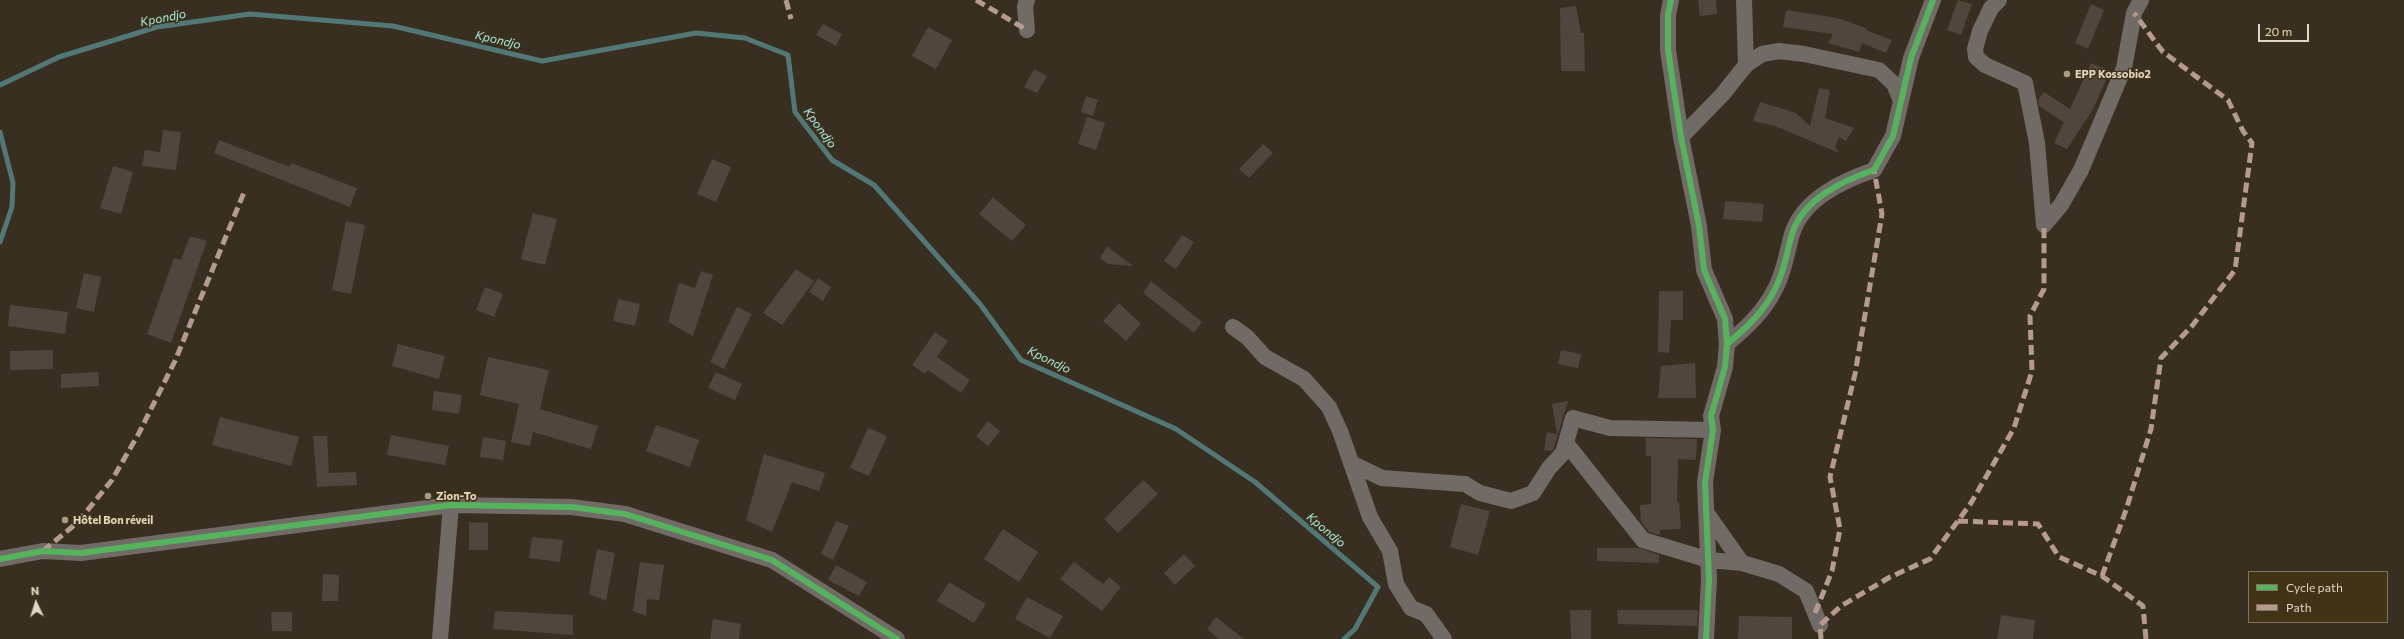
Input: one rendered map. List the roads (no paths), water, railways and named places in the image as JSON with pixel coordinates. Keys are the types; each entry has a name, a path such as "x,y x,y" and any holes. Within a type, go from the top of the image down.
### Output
{"street":[{"path":"1027,0 1025,7 1028,30"},
{"path":"1671,0 1668,15 1668,50 1681,137 1699,226 1704,270 1725,319 1727,344 1725,367 1711,416 1713,430 1705,482 1708,560 1706,639"},
{"path":"1744,0 1746,65"},
{"path":"1727,344 1754,321 1776,289 1793,232 1806,207 1848,179 1874,170 1893,136 1911,58 1933,0"},
{"path":"1999,0 1991,8 1975,50 1976,57 1985,65 2025,83 2037,143 2044,225 2061,205 2081,170 2124,68 2134,13 2141,0"},
{"path":"1681,137 1722,95 1746,65 1762,54 1779,51 1804,54 1879,70 1894,84 1901,101"},
{"path":"1233,327 1247,337 1265,357 1304,379 1329,407 1352,463 1370,517 1390,551 1396,584 1411,608 1426,614 1442,639 1444,639"},
{"path":"1352,463 1382,478 1465,484 1480,493 1511,501 1533,493 1549,468 1563,453 1573,418 1610,428 1713,430"},
{"path":"1566,443 1642,540 1708,560 1742,563 1779,574 1806,591 1820,625"},
{"path":"440,639 451,505"},
{"path":"0,559 43,551 81,553 451,505 571,507 625,514 772,560 897,639"},
{"path":"1706,512 1742,563"}],"waterway":[{"name":"Kpondjo","path":"0,85 59,57 157,27 250,14 393,26 542,61 696,33 745,38 788,55 795,112 832,160 874,185 980,304 1021,360 1176,429 1255,482 1378,587 1355,629 1344,639"},
{"name":"Kpondjo","path":"0,132 13,183 12,207 0,242"}],"place":[{"name":"EPP Kossobio2","path":"2067,74"},
{"name":"Zion-To","path":"428,496"},
{"name":"Hôtel Bon réveil","path":"65,520"}]}
